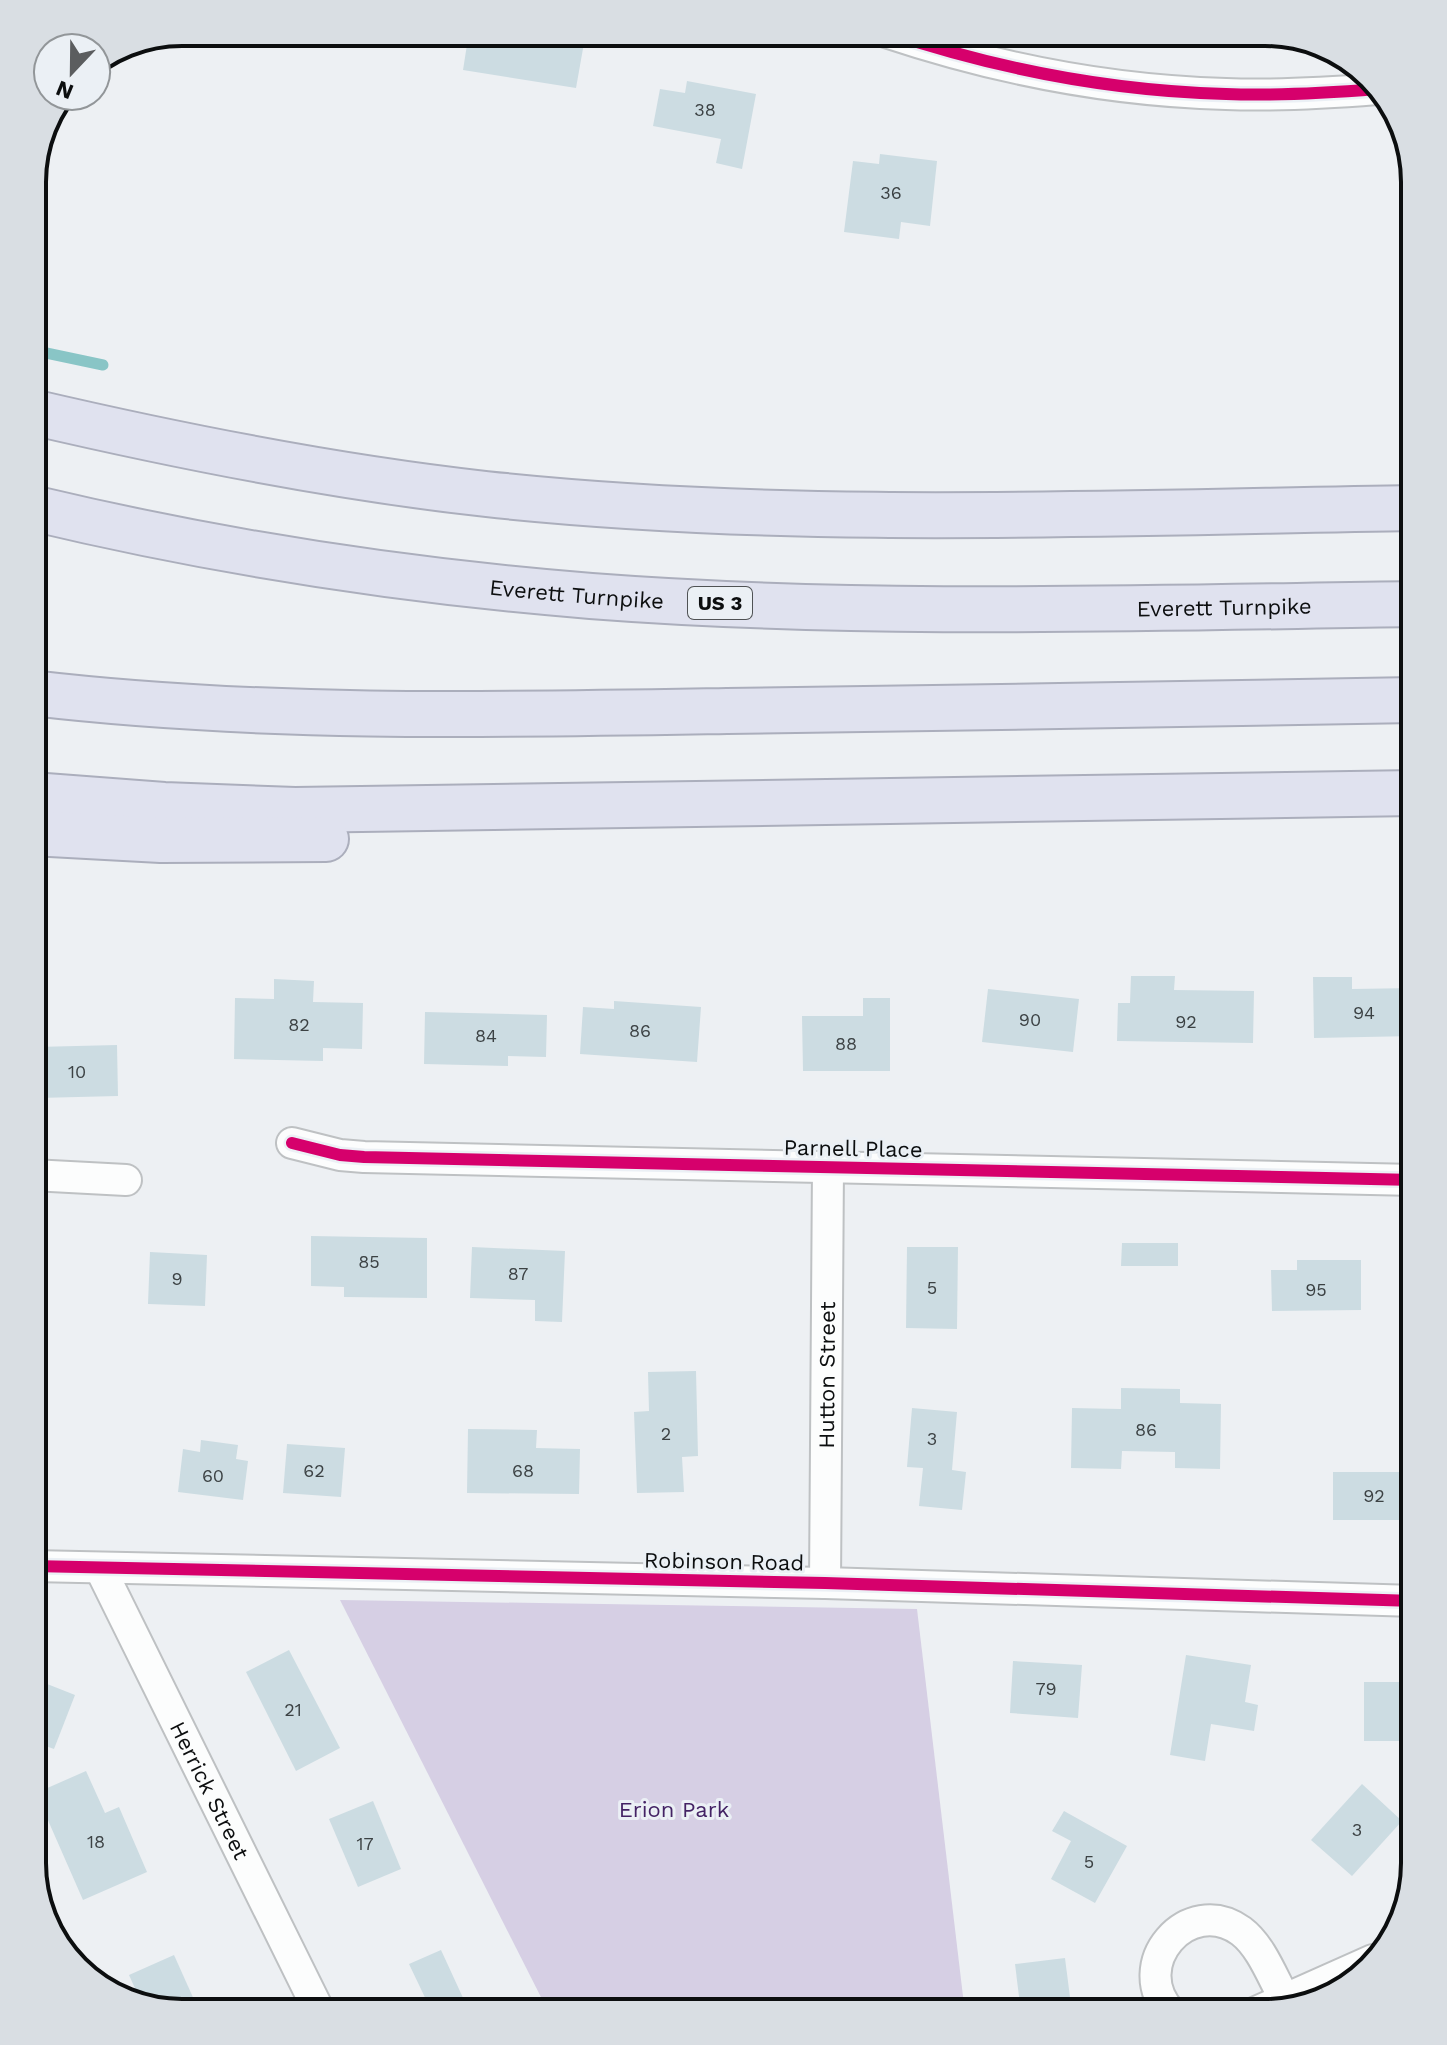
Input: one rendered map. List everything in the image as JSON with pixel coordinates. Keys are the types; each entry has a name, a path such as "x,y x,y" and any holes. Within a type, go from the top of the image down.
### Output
{"highway":[{"path":"46,415 206,451 385,482 605,504 899,515 1401,508"},
{"name":"Everett Turnpike","path":"46,512 329,566 486,586 642,599 981,610 1401,604"},
{"path":"46,694 191,707 400,713 636,713 1401,700"},
{"path":"46,796 295,810 1401,793"},
{"path":"46,834 161,840 360,838 886,803"}],"street":[{"path":"929,46 1004,65 1155,90 1295,95 1365,90"},
{"name":"Parnell Place","path":"292,1143 340,1155 364,1157 1401,1180"},
{"name":"Hutton Street","path":"825,1583 828,1167"},
{"path":"46,1176 126,1180"},
{"name":"Robinson Road","path":"46,1566 825,1583 1401,1601"},
{"name":"Herrick Street","path":"100,1568 313,1999"},
{"path":"1161,1999 1156,1985 1158,1958 1173,1935 1198,1922 1227,1923 1240,1930 1250,1939 1284,1998"},
{"path":"1285,1998 1349,1970"}],"green space":[{"name":"Erion Park","path":"340,1600 917,1609 963,1999 542,1999"}],"building":[{"path":"467,46 583,46 576,88 463,70"},
{"path":"687,81 756,94 742,169 716,163 721,139 653,126 660,89 685,93"},
{"path":"880,154 937,161 930,226 901,222 899,239 844,232 853,161 879,164"},
{"path":"1131,976 1175,976 1174,990 1254,991 1253,1043 1117,1041 1118,1003 1130,1003"},
{"path":"1313,977 1352,977 1352,989 1401,988 1401,1036 1314,1038"},
{"path":"274,979 314,981 313,1002 363,1003 362,1049 323,1048 323,1061 234,1059 235,998 274,999"},
{"path":"988,989 1079,999 1073,1052 982,1042"},
{"path":"863,998 890,998 890,1071 803,1071 802,1016 863,1016"},
{"path":"614,1001 701,1007 697,1062 580,1054 583,1007 614,1009"},
{"path":"425,1012 547,1015 546,1057 508,1056 508,1066 424,1064"},
{"path":"117,1045 118,1096 46,1098 46,1047"},
{"path":"311,1236 427,1238 427,1298 344,1297 344,1287 311,1286"},
{"path":"1122,1243 1178,1243 1178,1266 1121,1266"},
{"path":"472,1247 565,1251 562,1322 535,1321 535,1300 470,1298"},
{"path":"907,1247 958,1247 957,1329 906,1328"},
{"path":"150,1252 207,1255 205,1306 148,1304"},
{"path":"1297,1260 1361,1260 1361,1310 1272,1311 1271,1270 1297,1270"},
{"path":"696,1371 698,1456 682,1457 684,1492 637,1493 634,1412 649,1411 648,1372"},
{"path":"1121,1388 1180,1389 1180,1403 1221,1404 1220,1469 1175,1468 1175,1452 1122,1451 1121,1469 1071,1468 1072,1408 1121,1409"},
{"path":"912,1408 957,1412 952,1470 966,1472 962,1510 919,1506 923,1468 907,1467"},
{"path":"468,1429 537,1430 536,1448 580,1449 579,1494 467,1493"},
{"path":"201,1440 238,1445 236,1459 248,1461 243,1500 178,1492 183,1449 200,1452"},
{"path":"287,1444 345,1448 341,1497 283,1493"},
{"path":"1333,1472 1401,1472 1401,1520 1333,1520"},
{"path":"289,1650 340,1748 296,1771 246,1672"},
{"path":"1186,1655 1251,1665 1245,1702 1258,1705 1254,1731 1211,1724 1205,1761 1170,1755"},
{"path":"1013,1661 1082,1665 1078,1718 1010,1713"},
{"path":"1364,1682 1401,1682 1401,1741 1364,1741"},
{"path":"46,1684 75,1695 54,1749 46,1746"},
{"path":"86,1771 105,1813 119,1807 147,1872 83,1900 46,1816 46,1789"},
{"path":"1362,1784 1401,1820 1352,1876 1311,1840"},
{"path":"373,1801 401,1869 358,1887 329,1819"},
{"path":"1064,1811 1127,1846 1095,1903 1051,1879 1071,1841 1052,1831"},
{"path":"441,1950 464,1999 426,1999 409,1964"},
{"path":"174,1955 194,1999 173,1999 138,1992 129,1975"},
{"path":"1065,1958 1070,1999 1019,1999 1015,1964"}],"waterway":[{"path":"46,353 103,365"}],"cycle path":[{"path":"931,46 1011,67 1140,88 1264,95 1365,90"},
{"path":"292,1143 340,1155 364,1157 1401,1180"},
{"path":"46,1566 825,1583 1401,1601"}]}
